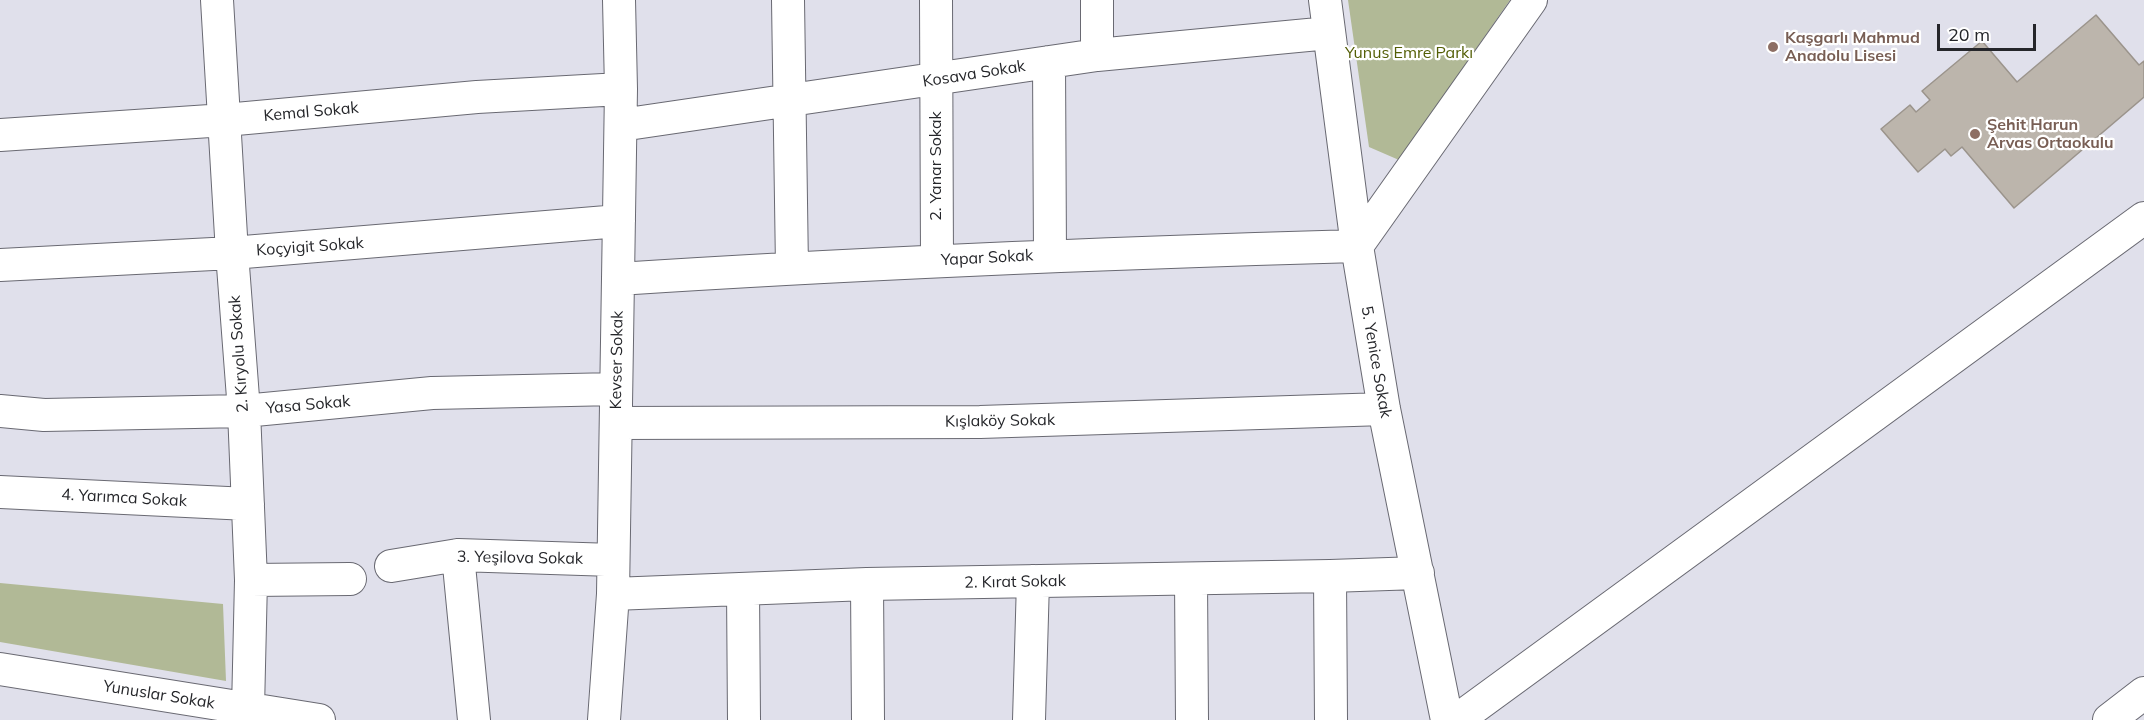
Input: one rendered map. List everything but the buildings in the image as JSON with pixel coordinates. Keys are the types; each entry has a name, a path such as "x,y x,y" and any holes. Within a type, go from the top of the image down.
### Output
{"street":[{"name":"2. Kıryolu Sokak","path":"217,0 244,411 251,580 248,709"},
{"name":"Kevser Sokak","path":"604,720 613,594 621,125 619,0"},
{"path":"788,0 792,268"},
{"name":"2. Yanar Sokak","path":"936,0 936,260"},
{"path":"1097,0 1098,55"},
{"name":"5. Yenice Sokak","path":"1324,0 1357,246 1383,409 1447,720"},
{"path":"1357,246 1531,0"},
{"name":"Kosava Sokak","path":"621,125 1098,55 1329,33"},
{"path":"1050,62 1050,255"},
{"name":"Kemal Sokak","path":"0,135 621,89"},
{"path":"1457,720 2144,218"},
{"name":"Koçyigit Sokak","path":"0,265 232,253 619,222"},
{"name":"Yapar Sokak","path":"618,279 936,260 1357,246"},
{"name":"Yasa Sokak","path":"0,411 44,415 244,411 432,393 616,389"},
{"name":"Kışlaköy Sokak","path":"616,423 980,422 1383,409"},
{"name":"4. Yarımca Sokak","path":"0,492 248,504"},
{"path":"458,555 474,720"},
{"name":"3. Yeşilova Sokak","path":"391,566 458,555 613,560"},
{"name":"2. Kırat Sokak","path":"613,594 867,584 1418,573"},
{"path":"1330,576 1331,720"},
{"path":"251,580 350,579"},
{"path":"1191,579 1192,720"},
{"path":"1029,720 1033,581"},
{"path":"867,584 868,720"},
{"path":"743,589 744,720"},
{"name":"Yunuslar Sokak","path":"0,669 319,720"},
{"path":"2109,720 2144,693"}],"green space":[{"name":"Yunus Emre Parkı","path":"1348,0 1510,0 1399,160 1369,147"},
{"path":"0,583 223,604 226,681 0,642"}],"place":[{"name":"Kaşgarlı Mahmud Anadolu Lisesi","path":"1773,47"},
{"name":"Şehit Harun Arvas Ortaokulu","path":"1975,134"}]}
